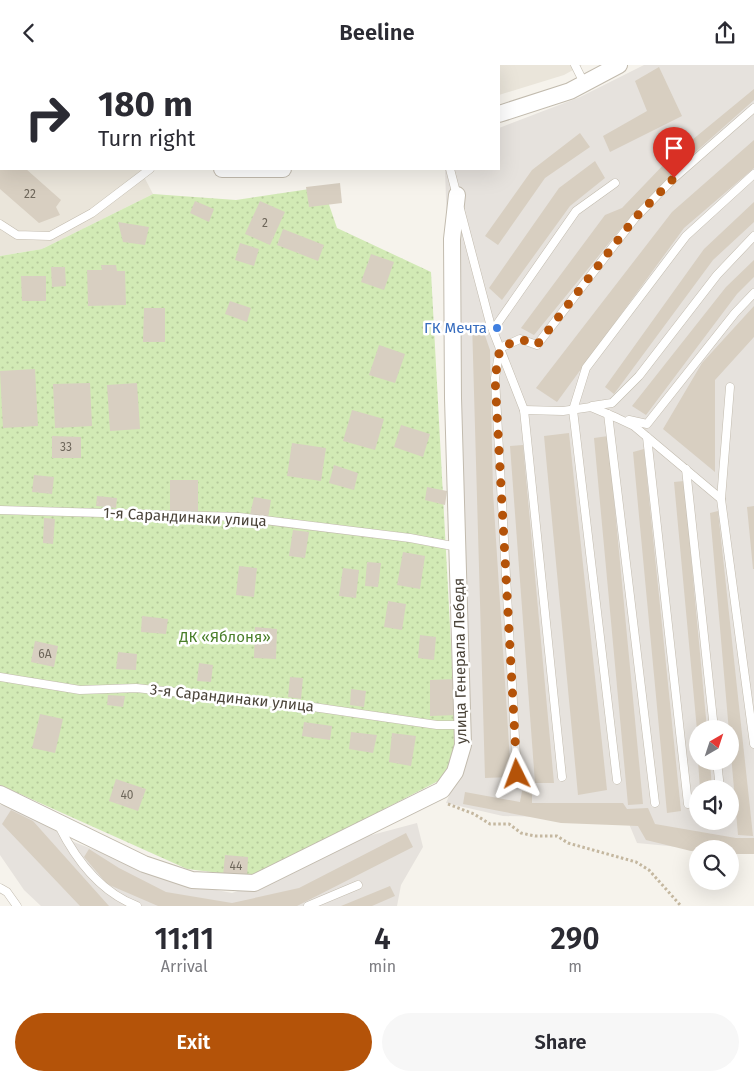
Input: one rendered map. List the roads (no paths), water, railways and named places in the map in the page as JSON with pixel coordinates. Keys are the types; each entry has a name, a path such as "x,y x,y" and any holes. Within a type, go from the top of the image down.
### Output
{"street":[{"path":"500,114 570,91 619,65"},
{"name":"улица Генерала Лебедя","path":"0,794 144,864 192,879 254,883 442,790 455,772 463,745 453,404 452,239 456,195"}],"lane":[{"path":"575,65 584,83"},
{"path":"500,348 520,339 537,345 635,218 674,178 754,108"},
{"path":"0,224 17,235 50,236 92,213 149,170"},
{"path":"450,170 493,330 524,410 562,777"},
{"path":"617,780 573,410 586,368 686,237 754,174"},
{"path":"493,330 576,211 615,183"},
{"path":"524,410 573,410 612,403 639,375 717,275 754,236"},
{"path":"617,418 647,424 735,313 754,293"},
{"path":"500,348 495,378 517,774"},
{"path":"730,387 721,499 754,743"},
{"path":"591,407 634,426 721,499"},
{"path":"608,414 655,803"},
{"path":"647,437 688,804"},
{"path":"686,469 713,720"},
{"name":"1-я Сарандинаки улица","path":"0,510 239,517 458,547"},
{"name":"3-я Сарандинаки улица","path":"0,677 80,690 136,688 313,707 437,725 463,725"},
{"path":"56,820 67,841 90,875 122,903 137,906"},
{"path":"308,906 358,885"},
{"path":"0,888 7,892 17,906"}],"place":[{"name":"ГК Мечта","path":"497,328"}],"park label":[{"name":"ДК «Яблоня»","path":"225,637"}]}
